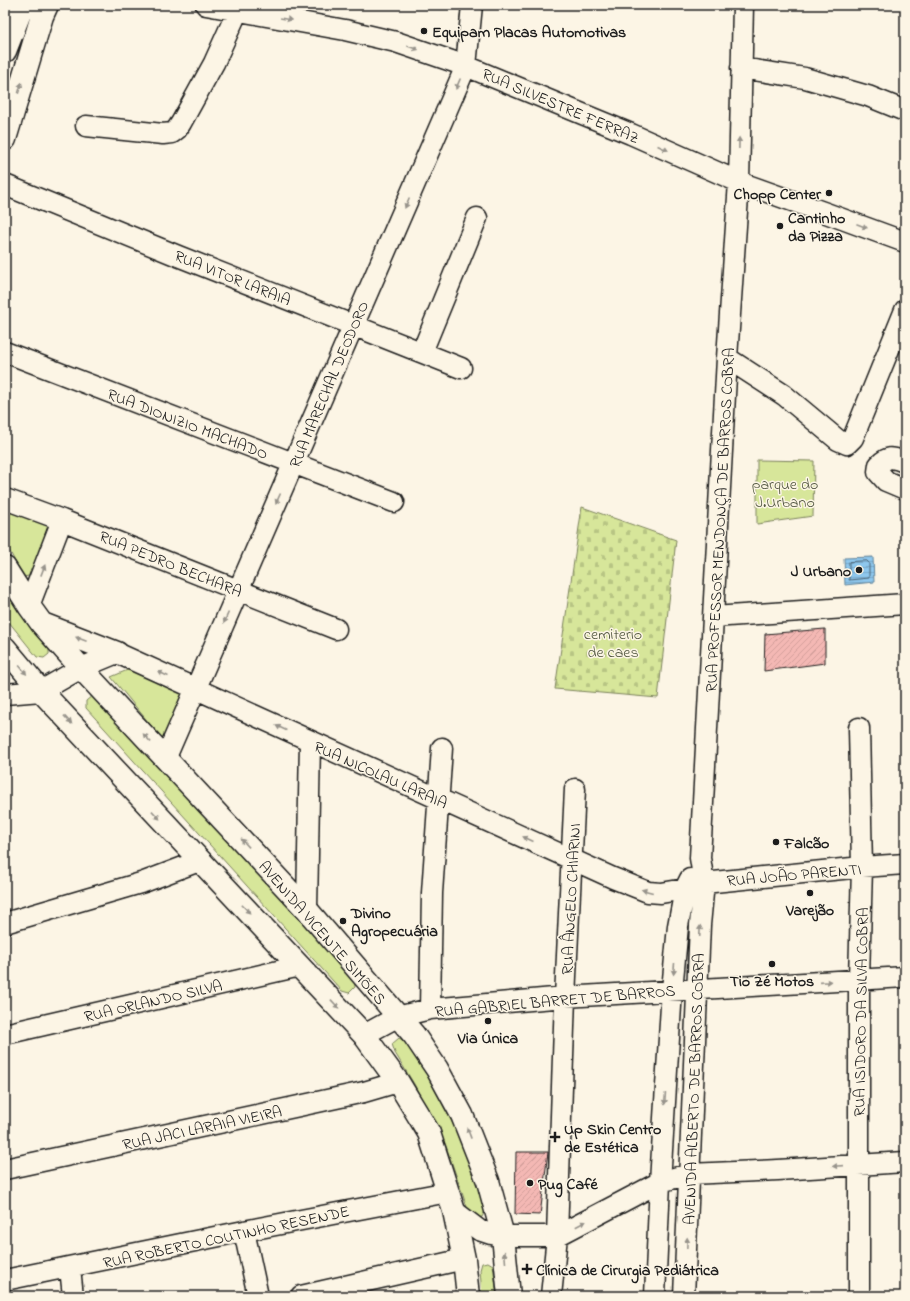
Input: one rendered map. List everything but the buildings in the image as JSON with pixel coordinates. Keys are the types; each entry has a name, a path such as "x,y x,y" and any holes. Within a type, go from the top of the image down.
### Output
{"main road":[{"path":"5,51 23,5"},
{"path":"5,139 9,110 47,5"},
{"name":"AVENIDA VICENTE SIMÕES","path":"5,568 42,624 81,668 166,757 307,910 397,1017 414,1035 437,1069 462,1115 488,1181 503,1236 509,1296"},
{"path":"42,624 117,653"},
{"path":"5,648 41,691 364,1035 398,1082 429,1133 451,1201 464,1259 468,1296"}],"street":[{"name":"RUA SILVESTRE FERRAZ","path":"206,5 346,30 396,42 466,66 618,128 739,182 826,212 905,242"},
{"name":"RUA MARECHAL DEODORO","path":"166,757 466,66 472,5"},
{"name":"RUA PROFESSOR MENDONÇA DE BARROS COBRA","path":"704,882 700,858 727,358 739,182 743,5"},
{"path":"86,126 164,134 172,133 177,129 188,111 214,63 238,10"},
{"path":"741,68 805,78 868,96 905,111"},
{"name":"RUA VITOR LARAIA","path":"5,185 178,256 461,368"},
{"path":"422,352 477,218"},
{"path":"727,358 784,395 838,440 847,444 853,438 905,310"},
{"name":"RUA DIONIZIO MACHADO","path":"5,352 394,502"},
{"path":"905,462 893,458 885,459 879,465 878,472 886,481 905,489"},
{"name":"RUA PEDRO BECHARA","path":"5,499 62,520 336,629"},
{"path":"29,606 62,520"},
{"path":"713,617 905,604"},
{"path":"5,694 41,691 81,668 117,653"},
{"name":"RUA NICOLAU LARAIA","path":"117,653 613,878 648,892 661,893 685,889"},
{"name":"RUA ISIDORO DA SILVA COBRA","path":"859,728 862,867 859,980 859,1296"},
{"path":"307,910 310,741"},
{"path":"430,1009 432,893 442,748"},
{"name":"RUA ÂNGELO CHIARINI","path":"551,1296 557,1236 565,997 575,789"},
{"name":"RUA PROFESSOR MENDONÇA DE BARROS COBRA","path":"685,889 700,858"},
{"path":"5,923 144,882 199,860"},
{"name":"RUA JOÃO PARENTI","path":"685,889 704,882 905,864"},
{"name":"AVENIDA ALBERTO DE BARROS COBRA","path":"684,1296 704,882"},
{"name":"AVENIDA ALBERTO DE BARROS COBRA","path":"655,1296 660,1182 672,990 678,926 685,889"},
{"name":"RUA ORLANDO SILVA","path":"5,1034 300,966"},
{"name":"RUA GABRIEL BARRET DE BARROS","path":"364,1035 397,1017 430,1009 565,997 905,977"},
{"name":"RUA JACI LARAIA VIEIRA","path":"5,1169 364,1092 398,1082"},
{"path":"451,1201 479,1230 503,1236 557,1236 660,1182 689,1174 905,1162"},
{"name":"RUA ROBERTO COUTINHO RESENDE","path":"5,1280 70,1268 244,1231 451,1201"},
{"path":"244,1231 258,1296"},
{"path":"301,1296 464,1259"},
{"path":"70,1268 73,1296"}],"green space":[{"name":"parque do J.Urbano","path":"757,460 814,461 813,516 757,524"},
{"path":"5,503 52,522 35,575 23,577 5,542"},
{"name":"cemiterio de caes","path":"582,507 676,540 658,698 555,689"},
{"path":"5,589 14,603 49,647 49,654 44,658 37,657 5,617"},
{"path":"130,669 187,693 164,741 111,677"},
{"path":"93,695 99,698 354,979 355,987 349,993 342,991 86,708 86,701"},
{"path":"399,1038 406,1042 413,1052 461,1139 473,1168 485,1211 482,1217 475,1219 469,1213 446,1146 414,1084 395,1053 392,1044"},
{"path":"488,1262 493,1265 497,1296 482,1296 480,1270 482,1263"}],"water":[{"name":"J Urbano","path":"873,557 874,582 845,585 844,558"}],"place":[{"name":"Equipam Placas Automotivas","path":"424,31"},
{"name":"Chopp Center","path":"829,193"},
{"name":"Cantinho da Pizza","path":"780,226"},
{"name":"J Urbano","path":"859,570"},
{"name":"Falcão","path":"776,842"},
{"name":"Varejão","path":"810,893"},
{"name":"Divino Agropecuária","path":"343,921"},
{"name":"Tio Zé Motos","path":"772,964"},
{"name":"Via Única","path":"488,1021"},
{"name":"Up Skin Centro de Estética","path":"555,1137"},
{"name":"Pug Café","path":"530,1183"},
{"name":"Clínica de Cirurgia Pediátrica","path":"527,1269"}]}
